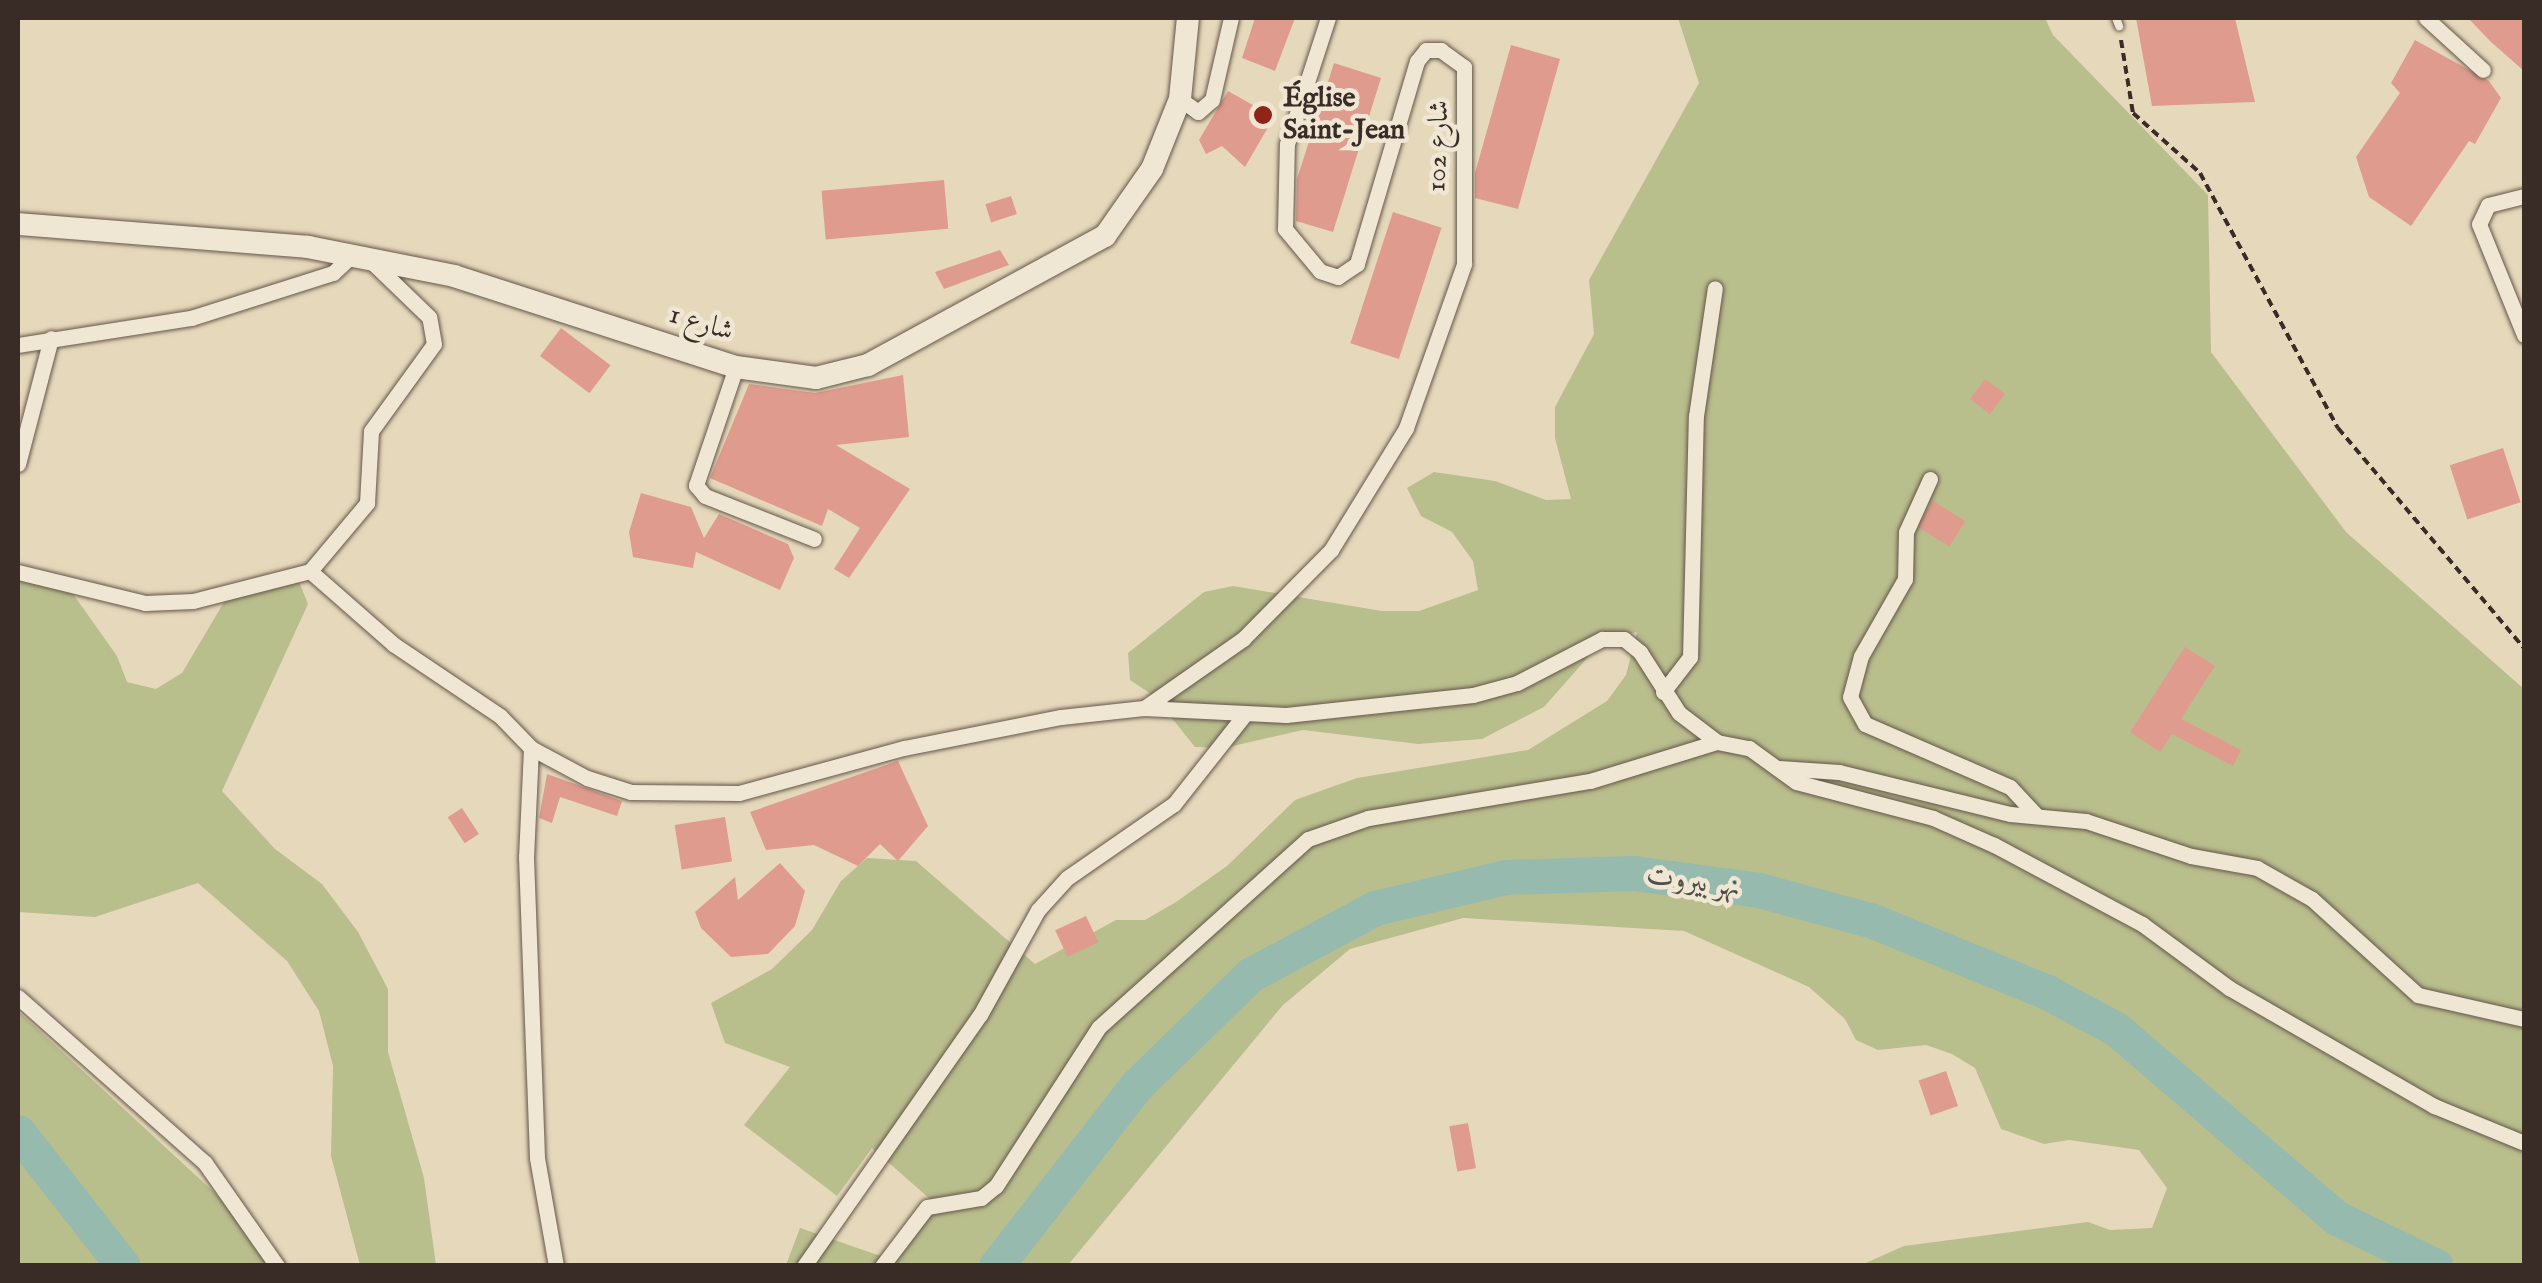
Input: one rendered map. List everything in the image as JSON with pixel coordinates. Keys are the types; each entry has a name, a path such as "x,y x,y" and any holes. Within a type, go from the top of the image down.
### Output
{"street":[{"name":"شارع 1","path":"18,224 260,240 454,276 736,366 816,378 868,365 1105,236 1135,196 1180,100 1188,18"},
{"path":"1180,100 1198,112 1212,100 1232,18"},
{"name":"شارع 102","path":"1144,708 1243,639 1331,550 1366,499 1406,428 1464,264 1464,67 1456,55 1426,50 1417,61 1357,264 1338,277 1320,270 1292,242 1282,208 1287,144 1328,18"},
{"path":"2426,18 2483,70"},
{"path":"2524,196 2488,205 2478,224 2524,335"},
{"path":"18,345 191,318 333,274 360,259 429,318 434,344 371,431 367,503 310,571 193,601 144,602 18,572"},
{"path":"1663,692 1690,657 1696,416 1715,288"},
{"path":"18,464 51,338"},
{"path":"736,366 696,485 705,496 814,539"},
{"path":"1930,480 1909,520 1905,579 1860,656 1850,697 1865,724 2010,787 2035,814"},
{"path":"310,571 393,644 500,716 531,748 587,778 631,792 739,794 904,748 1061,717 1144,708 1245,714 1390,708 1474,695 1517,682 1602,640 1624,640 1640,652 1663,692 1718,742"},
{"path":"804,1266 980,1015 1038,910 1067,878 1174,804 1245,714"},
{"path":"882,1266 927,1207 981,1198 996,1186 1099,1027 1308,839 1368,818 1590,781 1718,742 1750,748 1796,782 1933,818 1994,845 2142,924 2228,988 2434,1106 2524,1143"},
{"path":"531,748 526,857 537,1158 556,1266"},
{"path":"1775,768 1840,772 2035,814 2086,821 2191,856 2256,868 2312,899 2418,995 2524,1019"},
{"path":"18,997 205,1163 277,1266"}],"path":[{"path":"2118,22 2133,113 2200,173 2338,428 2523,646"}],"green space":[{"path":"1678,18 2045,18 2053,35 2208,195 2211,352 2346,532 2524,689 2524,1265 1861,1265 1904,1246 2088,1222 2110,1230 2152,1228 2167,1188 2139,1150 2069,1140 2044,1144 2001,1129 1975,1068 1926,1045 1878,1050 1856,1040 1845,1019 1809,987 1684,931 1463,918 1350,949 1283,1005 1068,1265 786,1265 800,1228 892,1260 930,1199 872,1148 837,1196 744,1125 790,1067 725,1043 711,1003 772,969 812,930 841,881 867,858 916,861 1035,964 1116,920 1145,920 1176,902 1227,866 1295,800 1357,778 1528,750 1607,701 1626,675 1637,632 1604,639 1544,707 1482,739 1418,744 1303,730 1224,748 1195,747 1154,696 1130,680 1128,653 1204,592 1233,586 1382,611 1419,611 1478,590 1473,561 1452,532 1421,516 1407,488 1434,472 1495,481 1546,500 1571,499 1555,438 1555,407 1594,334 1589,280 1699,83"},
{"path":"18,569 61,577 117,656 127,682 156,689 182,673 233,587 296,574 308,604 222,791 275,849 322,884 358,932 388,989 388,1052 424,1178 436,1265 360,1265 331,1156 333,1066 319,1011 287,961 198,883 95,917 18,912"},
{"path":"18,1011 217,1195 275,1265 18,1265"}],"building":[{"path":"1255,18 1295,18 1275,71 1242,58"},
{"path":"2136,18 2235,18 2255,102 2152,106"},
{"path":"2468,18 2524,18 2524,71 2491,42"},
{"path":"2415,40 2489,81 2501,98 2475,144 2469,141 2411,226 2369,197 2356,157 2400,93 2391,83"},
{"path":"1511,45 1560,59 1518,209 1475,198 1475,173"},
{"path":"1334,63 1381,78 1333,232 1296,221 1297,179"},
{"path":"1228,91 1274,117 1245,167 1222,146 1206,154 1199,140"},
{"path":"944,180 948,229 826,240 821,191"},
{"path":"1011,196 1017,214 991,222 985,204"},
{"path":"1393,212 1442,228 1399,359 1350,343"},
{"path":"1000,250 1009,265 944,289 935,272"},
{"path":"561,328 611,365 589,393 540,356"},
{"path":"903,375 909,437 836,445 910,489 849,578 834,569 860,528 828,509 822,526 710,478 749,384 815,393"},
{"path":"1985,379 2005,394 1990,414 1970,399"},
{"path":"2503,448 2521,502 2467,520 2450,465"},
{"path":"641,493 691,507 704,538 719,514 788,544 794,558 780,590 696,552 693,568 633,557 629,532"},
{"path":"1933,501 1965,521 1949,547 1917,526"},
{"path":"2185,647 2215,666 2181,719 2241,750 2233,766 2172,734 2160,752 2130,732"},
{"path":"898,761 928,826 898,861 880,844 858,866 814,845 766,850 750,812"},
{"path":"547,774 622,801 617,816 560,797 552,823 539,818"},
{"path":"462,808 479,834 465,843 448,817"},
{"path":"725,817 732,861 682,869 675,825"},
{"path":"780,863 805,891 795,926 768,954 731,957 701,928 695,912 735,877 738,900"},
{"path":"1086,916 1098,942 1067,957 1055,930"},
{"path":"1946,1071 1958,1106 1931,1115 1919,1080"},
{"path":"1468,1123 1476,1168 1457,1172 1449,1126"}],"waterway":[{"name":"نهر بيروت","path":"996,1266 1137,1085 1250,975 1375,908 1505,877 1634,873 1759,890 1873,921 2047,992 2116,1029 2335,1217 2436,1266"},
{"name":"نهر بيروت","path":"18,1132 123,1266"}],"place":[{"name":"Église Saint-Jean","path":"1263,115"}]}
